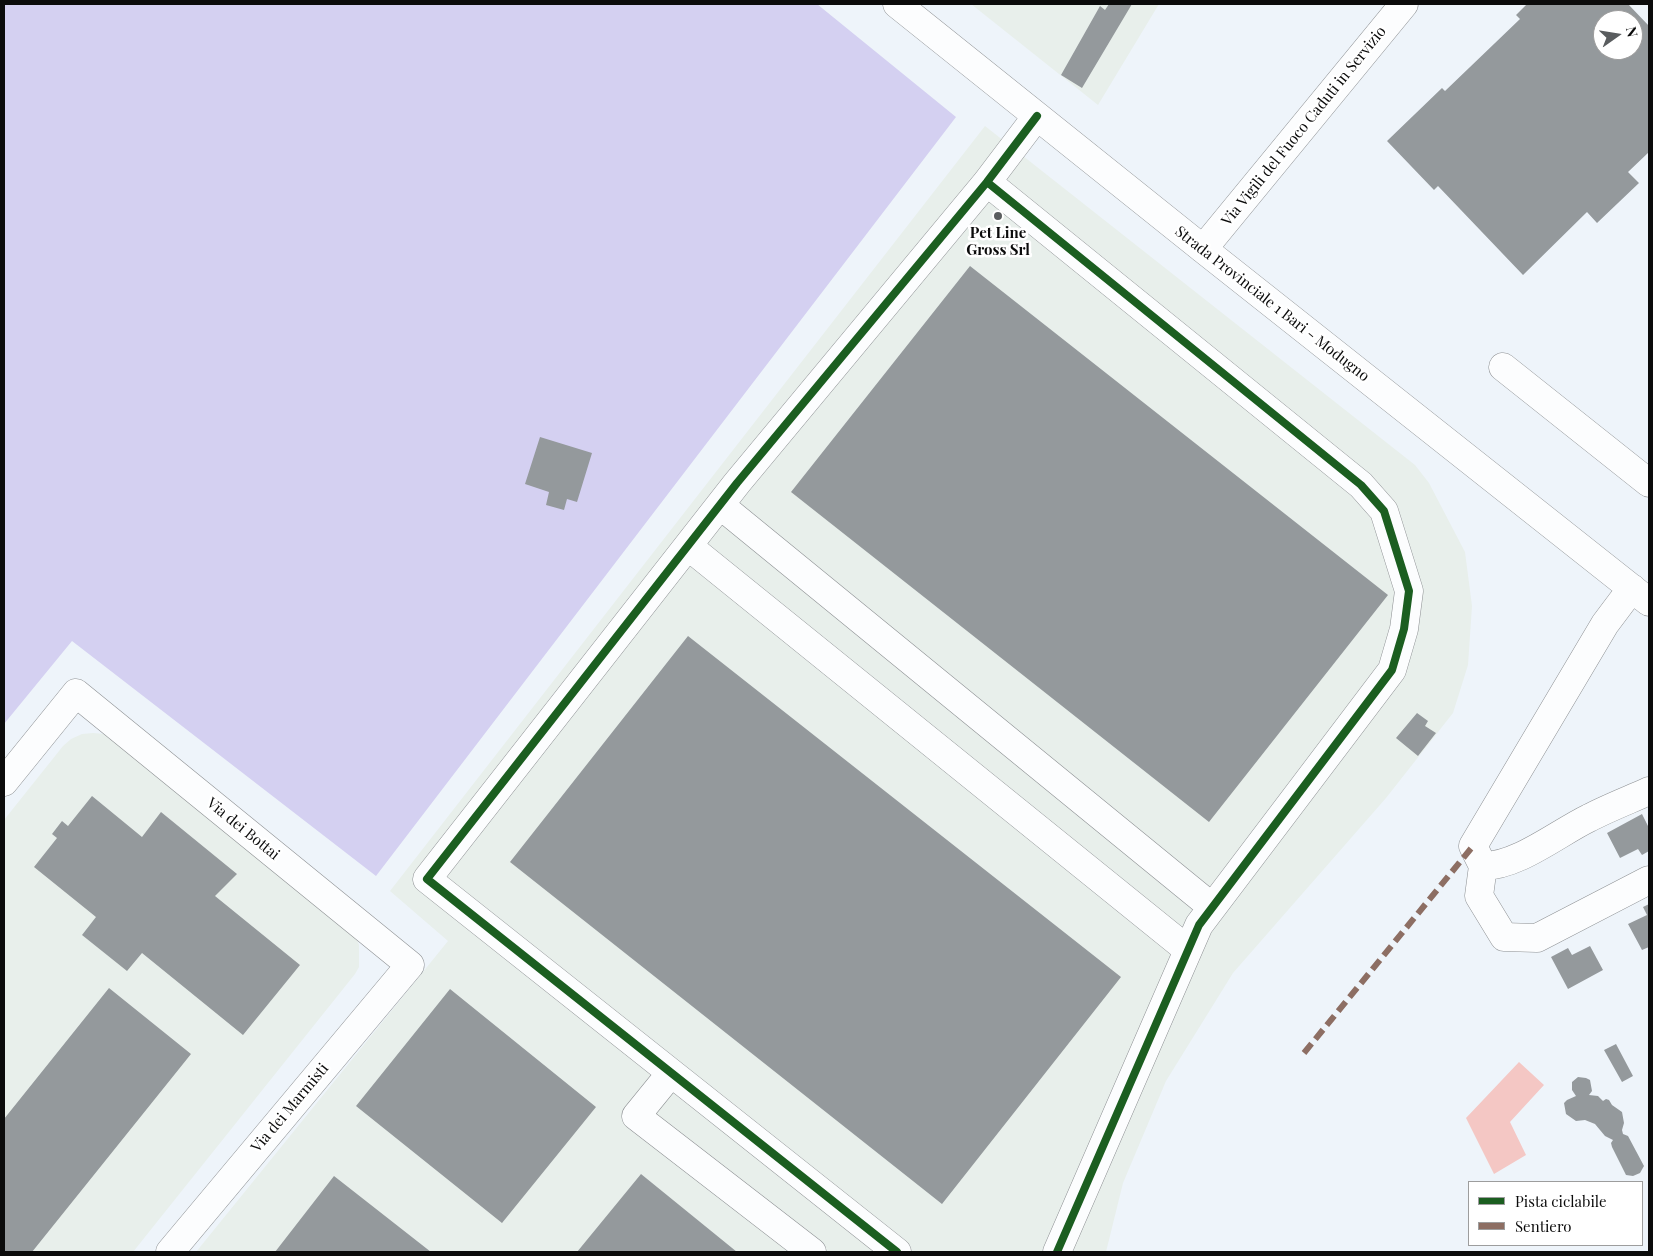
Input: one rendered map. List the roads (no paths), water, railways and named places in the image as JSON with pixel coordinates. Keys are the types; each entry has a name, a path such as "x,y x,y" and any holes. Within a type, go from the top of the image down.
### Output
{"street":[{"name":"Strada Provinciale 1 Bari - Modugno","path":"896,4 1641,595"},
{"name":"Via Vigili del Fuoco Caduti in Servizio","path":"1203,249 1404,4"},
{"path":"897,1252 427,879 720,505 987,182 1037,116"},
{"path":"987,182 1361,484 1384,512 1409,591 1404,629 1392,670 1199,925 1056,1252"},
{"path":"1503,367 1649,483"},
{"path":"720,505 1212,908"},
{"path":"688,546 1188,950"},
{"path":"1641,595 1605,624 1473,846 1483,866 1479,896 1504,937 1537,938 1649,880"},
{"name":"Via dei Bottai","path":"4,782 76,693 410,965"},
{"path":"1483,866 1492,866 1523,855 1588,818 1649,791"},
{"name":"Via dei Marmisti","path":"170,1252 410,965"},
{"path":"671,1072 636,1116 812,1252"}],"place":[{"name":"Pet Line Gross Srl","path":"998,216"}]}
